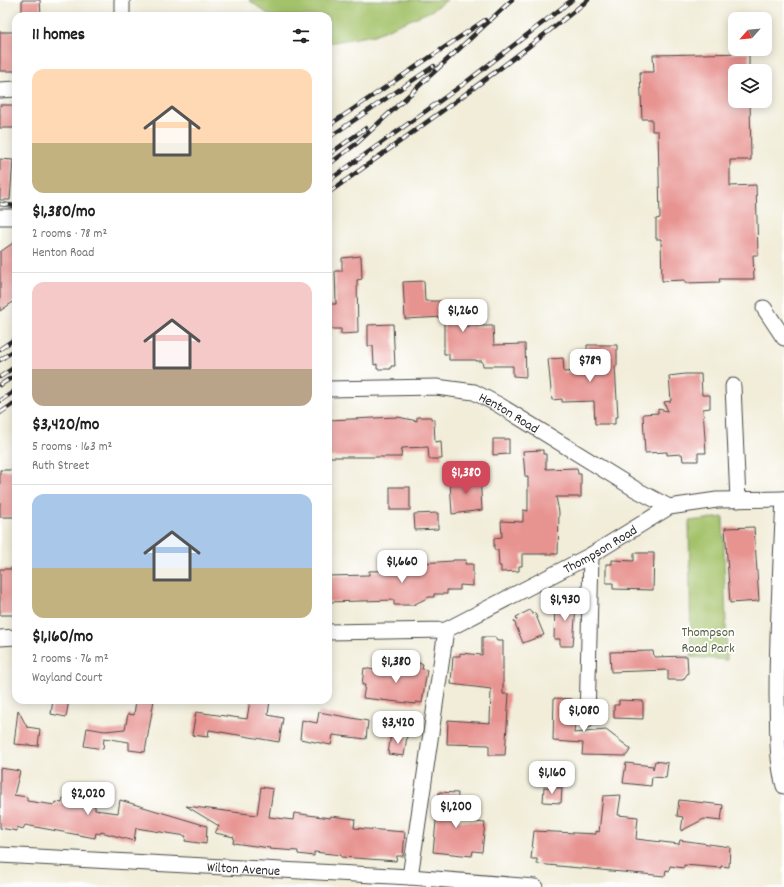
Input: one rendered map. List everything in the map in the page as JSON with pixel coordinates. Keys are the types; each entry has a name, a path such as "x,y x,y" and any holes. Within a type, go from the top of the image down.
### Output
{"street":[{"path":"122,0 122,12"},
{"path":"0,90 12,89"},
{"path":"0,217 12,217"},
{"path":"764,308 784,338"},
{"name":"Henton Road","path":"332,389 436,386 474,392 499,405 635,489 669,507"},
{"path":"733,386 738,500"},
{"path":"784,499 777,639 780,774 784,786"},
{"name":"Thompson Road","path":"332,632 446,630 591,555 669,507 717,500 784,499"},
{"path":"587,720 591,555"},
{"path":"410,877 446,630"},
{"path":"0,638 12,637"},
{"name":"Wilton Avenue","path":"0,855 410,877 502,886 534,887"}],"green space":[{"path":"249,0 447,0 431,11 374,35 332,42 332,12 265,12"},
{"name":"Thompson Road Park","path":"723,517 727,660 691,657 689,521"}],"building":[{"path":"22,0 40,0 41,12 22,12"},
{"path":"0,32 12,32 12,71 0,71"},
{"path":"728,53 728,56 749,56 749,64 728,64 728,108 750,108 751,160 730,160 730,186 756,185 758,255 753,255 754,279 719,279 720,282 685,283 685,280 662,281 661,239 656,239 656,219 660,218 658,131 652,131 652,119 642,119 640,72 654,72 653,55"},
{"path":"0,105 12,105 12,128 0,128"},
{"path":"0,159 12,160 10,200 0,200"},
{"path":"12,244 12,303 0,311 0,252"},
{"path":"361,256 362,279 357,280 358,333 341,334 341,329 332,329 332,304 336,304 335,271 342,271 342,258"},
{"path":"424,281 425,301 453,301 453,314 465,314 465,326 493,326 494,345 525,344 526,377 513,376 513,366 483,366 482,361 449,360 449,354 444,354 444,317 405,319 403,282"},
{"path":"393,324 395,366 391,366 391,369 377,369 377,364 374,365 373,346 368,346 368,325"},
{"path":"587,345 617,345 617,366 615,366 618,417 615,417 615,424 595,424 594,401 562,402 562,399 552,400 548,359 563,358 564,372 588,371"},
{"path":"701,374 702,395 710,395 710,408 703,409 706,453 698,453 698,461 683,461 682,454 667,455 667,452 645,453 643,414 658,413 658,409 668,411 664,402 671,401 669,376"},
{"path":"398,417 417,421 417,417 431,417 431,419 434,420 435,442 441,441 442,459 429,459 428,447 402,448 401,457 332,457 332,420"},
{"path":"493,439 509,439 509,454 493,455"},
{"path":"543,450 543,454 546,454 546,469 577,468 578,474 581,474 581,497 556,497 559,512 558,554 522,554 522,566 519,566 519,571 501,572 498,550 494,550 494,538 502,537 501,521 523,522 523,510 528,511 528,477 525,476 523,451"},
{"path":"0,470 12,470 12,517 0,517"},
{"path":"480,474 482,510 452,514 450,481"},
{"path":"390,487 410,487 410,510 390,510"},
{"path":"438,513 438,529 415,530 414,514"},
{"path":"754,527 759,601 730,603 725,528"},
{"path":"634,553 654,553 653,590 613,589 613,583 606,583 606,564 612,564 612,560 634,561"},
{"path":"466,560 465,564 473,564 473,586 460,585 460,590 447,590 447,594 434,594 434,597 429,597 413,605 394,605 394,600 332,602 332,576 369,575 369,571 421,570 421,563"},
{"path":"0,569 12,569 12,615 0,615"},
{"path":"557,599 574,599 574,604 576,605 573,646 560,646 560,639 554,639 555,604"},
{"path":"530,610 532,614 535,613 544,635 523,643 514,621 517,620 516,617"},
{"path":"482,637 495,637 497,641 503,641 503,694 509,694 505,755 489,755 489,745 447,744 448,720 490,723 491,689 451,684 453,656 460,656 460,653 482,655"},
{"path":"653,651 654,657 687,656 688,673 683,680 668,680 668,670 611,672 610,652"},
{"path":"405,661 423,664 422,669 427,670 422,703 416,702 416,704 363,698 365,685 362,685 364,668 374,670 375,667 400,672 401,667 404,668"},
{"path":"554,698 572,699 573,704 577,704 574,733 606,730 631,749 626,756 582,755 583,743 553,741"},
{"path":"619,700 643,701 643,719 614,718 614,705 619,705"},
{"path":"52,704 68,704 66,717 51,714"},
{"path":"135,704 153,704 145,752 129,750 129,742 104,738 103,749 84,746 87,728 105,731 125,729 128,714 134,715"},
{"path":"249,704 269,704 268,715 283,718 279,742 209,730 208,737 192,735 196,712 247,719"},
{"path":"18,710 27,727 40,729 38,746 14,744"},
{"path":"319,712 368,721 366,739 333,735 331,745 300,739 302,720 317,723"},
{"path":"391,734 407,736 404,756 388,754"},
{"path":"655,761 668,763 666,778 652,777 651,786 623,783 626,763 653,766 653,769"},
{"path":"0,768 20,771 14,795 27,797 27,801 55,805 56,802 62,803 63,798 86,802 86,804 95,806 95,810 118,813 120,800 207,826 206,844 185,841 186,836 136,828 134,841 101,832 100,834 96,833 95,838 25,825 23,829 17,827 17,831 0,828"},
{"path":"261,787 273,789 269,817 293,820 294,813 330,818 331,816 355,819 354,828 405,832 403,856 397,856 396,861 341,857 341,855 314,852 314,856 298,854 298,851 269,849 270,848 233,843 234,837 215,833 219,826 186,806 257,815"},
{"path":"544,787 562,788 561,803 543,802"},
{"path":"439,792 458,793 456,820 485,823 482,852 473,851 472,856 433,852"},
{"path":"621,795 618,815 638,817 636,839 679,844 680,840 730,847 729,867 721,866 721,868 684,865 684,868 670,866 669,871 666,870 665,876 537,864 537,859 531,859 534,831 596,834 596,831 599,832 603,796"},
{"path":"679,800 723,805 721,821 704,819 681,831 683,817 677,816"}],"railway":[{"path":"332,162 356,144 512,0"},
{"path":"332,178 465,83 572,0"},
{"path":"332,190 492,74 588,0"},
{"path":"332,123 485,20"},
{"path":"332,135 434,66"},
{"path":"332,152 366,128"},
{"path":"0,204 12,206"},
{"path":"0,349 12,341"},
{"path":"0,360 12,352"},
{"path":"0,377 12,369"},
{"path":"0,385 12,378"},
{"path":"0,401 12,393"},
{"path":"0,413 12,405"}]}
